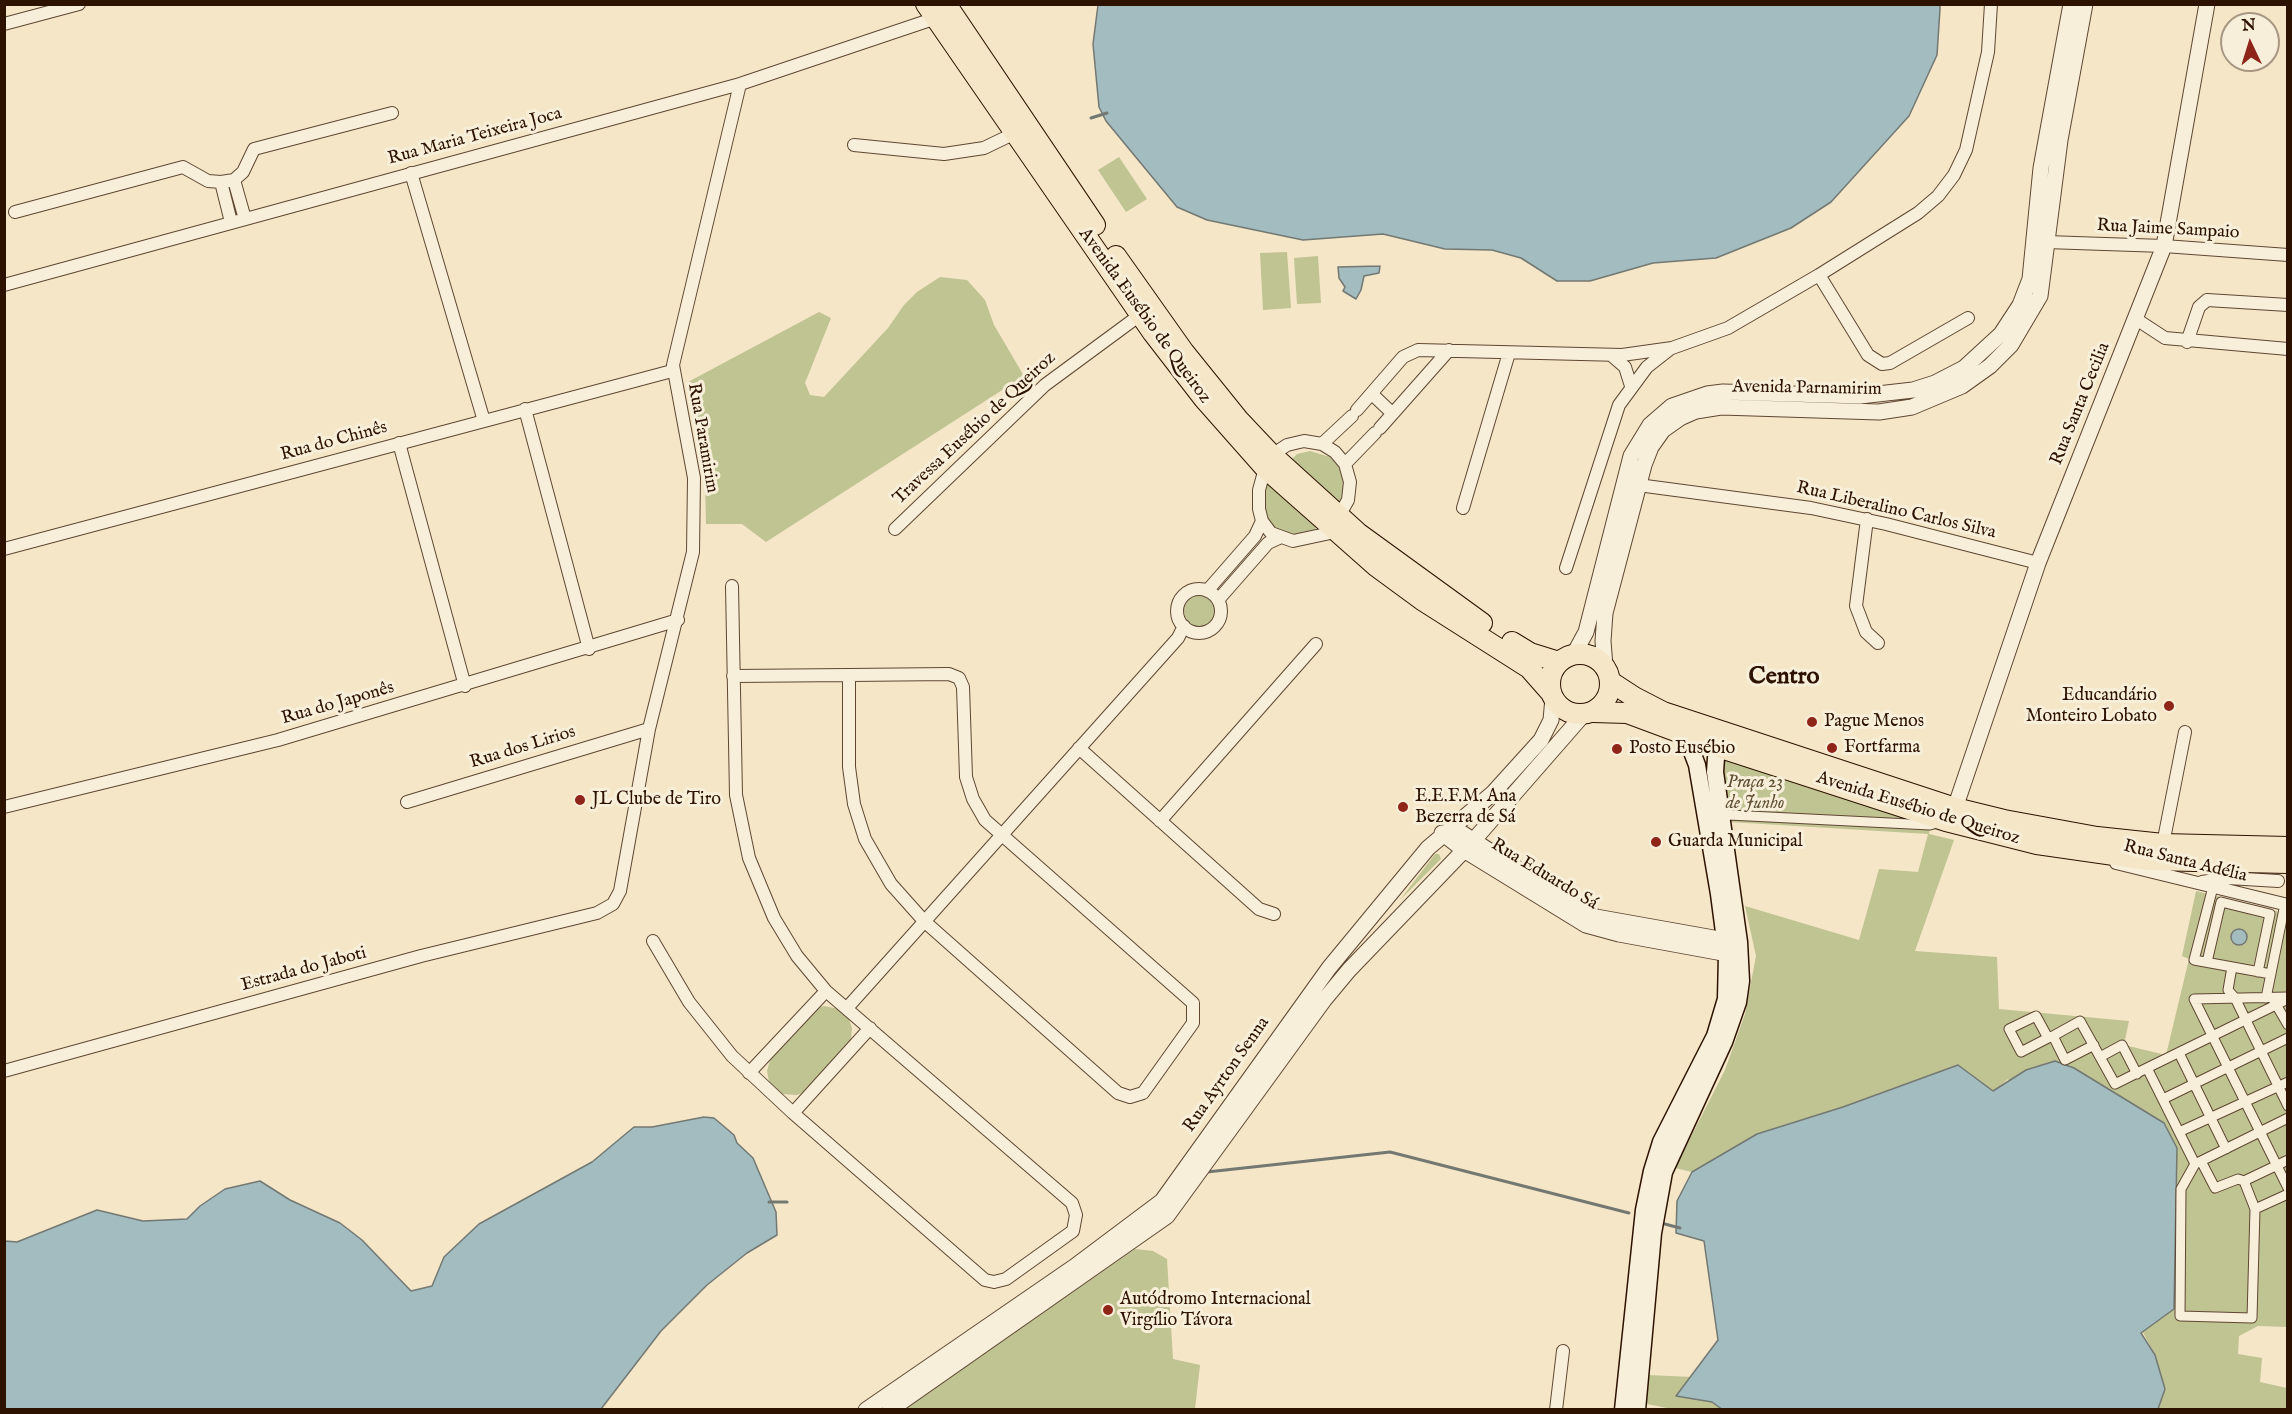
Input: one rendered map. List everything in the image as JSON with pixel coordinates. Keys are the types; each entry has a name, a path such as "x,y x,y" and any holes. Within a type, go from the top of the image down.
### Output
{"main road":[{"name":"Avenida Eusébio de Queiroz","path":"940,10 1015,133 1140,315 1204,399 1337,524 1377,567 1422,600 1529,668 1552,696"},
{"name":"Avenida Eusébio de Queiroz","path":"940,10 1161,321 1269,461"},
{"name":"Avenida Eusébio de Queiroz","path":"1337,524 1530,653 1567,658"},
{"path":"1591,656 1608,674 1607,700 1588,713 1565,711 1552,696 1551,676 1567,658 1591,656"},
{"name":"Avenida Eusébio de Queiroz","path":"1608,674 1634,697 1663,712 2037,844 2149,860 2239,855"},
{"name":"Avenida Eusébio de Queiroz","path":"1588,713 1627,713 1721,748 1950,814 2239,855 2279,858"},
{"path":"1628,1409 1658,1199 1671,1152 1733,1020 1741,981 1697,765 1686,736"},
{"path":"1721,748 1716,758 1715,772 1723,819 1733,949"}],"street":[{"path":"4,24 79,4"},
{"path":"1322,444 1355,413 1403,357 1410,352 1449,350 1611,355 1672,348 1728,328 1820,275 1918,213 1938,196 1954,175 1973,129 1988,52 1991,4"},
{"name":"Avenida Parnamirim","path":"1567,658 1586,633 1651,447 1663,430 1680,418 1696,411 1912,390 1935,383 1964,368 2001,334 2020,305 2030,279 2041,168 2071,4"},
{"name":"Avenida Parnamirim","path":"1608,674 1603,625 1631,456 1640,439 1659,416 1672,406 1707,394 1740,392 1879,412 1912,407 1962,386 1990,366 2011,345 2040,296 2060,140 2085,4"},
{"name":"Rua Santa Cecilia","path":"1950,814 2038,563 2164,246 2207,4"},
{"name":"Rua Maria Teixeira Joca","path":"4,285 740,84 940,10"},
{"name":"Rua Paramirim","path":"613,904 620,891 649,729 678,620 695,538 695,498 691,457 672,371 675,350 740,84"},
{"path":"15,212 183,167 208,181 234,180 243,172 254,149 392,113"},
{"path":"854,145 944,154 984,147 1015,133"},
{"path":"411,173 484,421"},
{"path":"234,180 245,219"},
{"path":"221,182 231,222"},
{"name":"Rua Jaime Sampaio","path":"2046,242 2164,246 2288,255"},
{"path":"1820,275 1868,355 1882,364 1890,363 1968,318"},
{"path":"2187,342 2199,307 2207,300 2288,305"},
{"name":"Travessa Eusébio de Queiroz","path":"895,529 1045,385 1140,315"},
{"path":"2136,319 2157,335 2187,342 2288,349"},
{"path":"1566,568 1619,405 1647,367 1672,348"},
{"path":"1426,350 1433,358 1434,367"},
{"path":"1345,464 1449,350"},
{"path":"1463,508 1509,353"},
{"path":"1611,355 1625,367 1631,386"},
{"name":"Rua do Chinês","path":"4,549 672,371"},
{"path":"1372,394 1392,413"},
{"path":"525,410 588,649"},
{"path":"1207,591 1255,536 1262,521 1259,490 1269,461 1287,444 1305,441 1322,444 1335,452 1345,464 1350,482 1348,500 1337,524 1293,541 1279,538 1271,533 1262,521"},
{"path":"399,443 465,686"},
{"name":"Rua Liberalino Carlos Silva","path":"1638,484 1741,496 1867,519 2038,563"},
{"path":"1867,519 1856,606 1859,619 1866,632 1878,643"},
{"path":"1218,600 1268,543 1279,538"},
{"path":"1243,549 1254,559"},
{"path":"653,941 703,1021 749,1073 985,1280 994,1282 1006,1279 1073,1231 1076,1215 1072,1203 826,991 784,938 764,899 749,858 736,795 732,586"},
{"path":"1193,590 1207,591 1218,600 1221,614 1215,626 1196,632 1184,626 1177,613 1181,599 1193,590"},
{"name":"Rua do Japonês","path":"4,807 278,740 465,686 678,620"},
{"path":"847,1008 1178,638 1184,626"},
{"path":"1160,820 1316,644"},
{"path":"733,676 949,674 960,678 963,687 964,765 969,788 985,820 1193,1003 1195,1015 1193,1023 1146,1090 1135,1097 1118,1093 924,921 881,870 859,822 849,767 849,675"},
{"name":"Rua Ayrton Senna","path":"866,1410 1160,1213 1171,1189 1329,968 1447,830 1493,793 1541,740 1551,720 1552,696"},
{"name":"Rua Ayrton Senna","path":"890,1410 1160,1213 1348,970 1468,845 1588,713"},
{"name":"Rua dos Lirios","path":"407,802 649,729"},
{"path":"2163,844 2185,732"},
{"path":"1079,748 1259,909 1274,914"},
{"path":"1723,819 1729,815 1930,825 1950,814"},
{"name":"Rua Eduardo Sá","path":"1447,830 1468,845 1596,916 1733,949"},
{"name":"Rua Santa Adélia","path":"2075,850 2120,865 2198,882 2220,893 2271,908 2287,906"},
{"path":"2198,882 2228,878 2279,858 2287,906 2271,974 2271,1000 2288,1025"},
{"path":"2220,893 2194,960 2271,974"},
{"path":"2207,962 2220,893"},
{"name":"Estrada do Jaboti","path":"4,1071 410,959 597,913 613,904"},
{"path":"2258,972 2271,908"},
{"path":"2232,968 2228,990 2235,998 2288,1106"},
{"path":"749,1073 826,991"},
{"path":"2288,998 2271,1000 2194,999 2288,1188"},
{"path":"2094,1045 2065,1060 2050,1037 2080,1022 2094,1045 2115,1084 2244,1020 2271,1000"},
{"path":"793,1113 870,1028"},
{"path":"2163,1099 2288,1038"},
{"path":"2100,1057 2122,1045 2137,1074"},
{"path":"2179,1053 2226,1149"},
{"path":"2147,1068 2179,1132 2215,1188 2238,1179 2244,1181 2288,1160"},
{"path":"2179,1132 2288,1082"},
{"path":"2244,1181 2255,1209 2252,1318 2180,1316 2181,1189 2198,1163 2288,1118"},
{"path":"2255,1209 2288,1194"},
{"path":"1556,1410 1563,1351"}],"green space":[{"path":"1119,157 1147,199 1126,212 1098,170"},
{"path":"1287,252 1291,308 1263,310 1260,253"},
{"path":"1318,256 1321,303 1297,304 1294,258"},
{"path":"940,277 967,280 985,300 994,325 1024,376 766,542 742,524 706,524 705,481 688,382 819,312 831,318 805,383 810,395 824,397 888,328 904,305 917,292"},
{"path":"1310,451 1330,457 1340,467 1345,481 1340,503 1336,504 1290,461 1297,454"},
{"path":"1267,484 1271,484 1316,527 1315,531 1296,537 1276,531 1263,514 1264,491"},
{"path":"1200,595 1211,600 1216,611 1211,622 1200,627 1189,622 1184,611 1189,600"},
{"name":"Praça 23 de Junho","path":"1728,755 1930,825 1929,834 1954,840 1915,951 1997,957 1999,1009 2129,1021 2124,1045 2166,1055 2189,959 2182,956 2196,891 2284,913 2287,922 2287,1327 2258,1326 2239,1336 2238,1354 2262,1358 2260,1382 2287,1388 2287,1409 2158,1409 2165,1389 2155,1355 2008,1079 1993,1092 1843,1107 1757,1134 1692,1172 1675,1168 1725,1070 1745,1014 1756,956 1745,906 1859,940 1879,869 1918,872 1928,834 1730,822 1720,763","holes":["2235,930 2243,930 2245,944 2235,945 2231,940"]},
{"path":"1435,854 1439,854 1441,859 1400,900"},
{"path":"824,1006 839,1009 848,1017 852,1028 851,1040 807,1091 797,1095 781,1094 769,1082 767,1071 770,1060 814,1009"},
{"name":"Autódromo Internacional Virgílio Távora","path":"1135,1249 1153,1251 1167,1259 1173,1359 1200,1365 1195,1409 902,1410"},
{"path":"1648,1375 1692,1377 1676,1396 1712,1402 1723,1409 1672,1409 1647,1404"}],"water":[{"path":"1940,4 1940,9 1937,55 1909,116 1831,202 1791,228 1716,258 1653,263 1590,281 1557,281 1521,258 1492,250 1445,249 1383,234 1303,240 1207,220 1177,207 1106,121 1099,107 1093,44 1098,5"},
{"path":"1380,266 1379,273 1364,276 1356,299 1343,291 1345,287 1339,278 1338,267"},
{"path":"2236,929 2242,929 2247,937 2245,943 2236,945 2231,940 2231,934"},
{"path":"2055,1061 2074,1068 2164,1123 2177,1148 2174,1309 2141,1333 2155,1355 2165,1389 2158,1409 1723,1410 1712,1402 1676,1396 1718,1340 1704,1241 1676,1233 1677,1201 1692,1172 1757,1134 1843,1107 1958,1065 1993,1091 2026,1070"},
{"path":"704,1117 714,1118 734,1135 737,1143 753,1158 776,1212 777,1235 747,1253 707,1285 661,1331 601,1409 5,1409 5,1241 17,1242 97,1210 143,1221 187,1219 200,1206 225,1189 260,1181 290,1200 340,1223 362,1240 411,1291 432,1286 444,1257 479,1224 592,1162 634,1127 652,1127"}],"waterway":[{"path":"1091,118 1107,113"},
{"path":"1207,1172 1390,1152 1629,1213"},
{"path":"769,1202 787,1202"},
{"path":"1661,1223 1680,1228"}],"place":[{"name":"Educandário Monteiro Lobato","path":"2169,706"},
{"name":"Pague Menos","path":"1812,722"},
{"name":"Fortfarma","path":"1832,748"},
{"name":"Posto Eusébio","path":"1617,749"},
{"name":"JL Clube de Tiro","path":"580,800"},
{"name":"E.E.F.M. Ana Bezerra de Sá","path":"1403,807"},
{"name":"Guarda Municipal","path":"1656,842"},
{"name":"Autódromo Internacional Virgílio Távora","path":"1108,1310"}],"district":[{"name":"Centro","path":"1784,678"}]}
